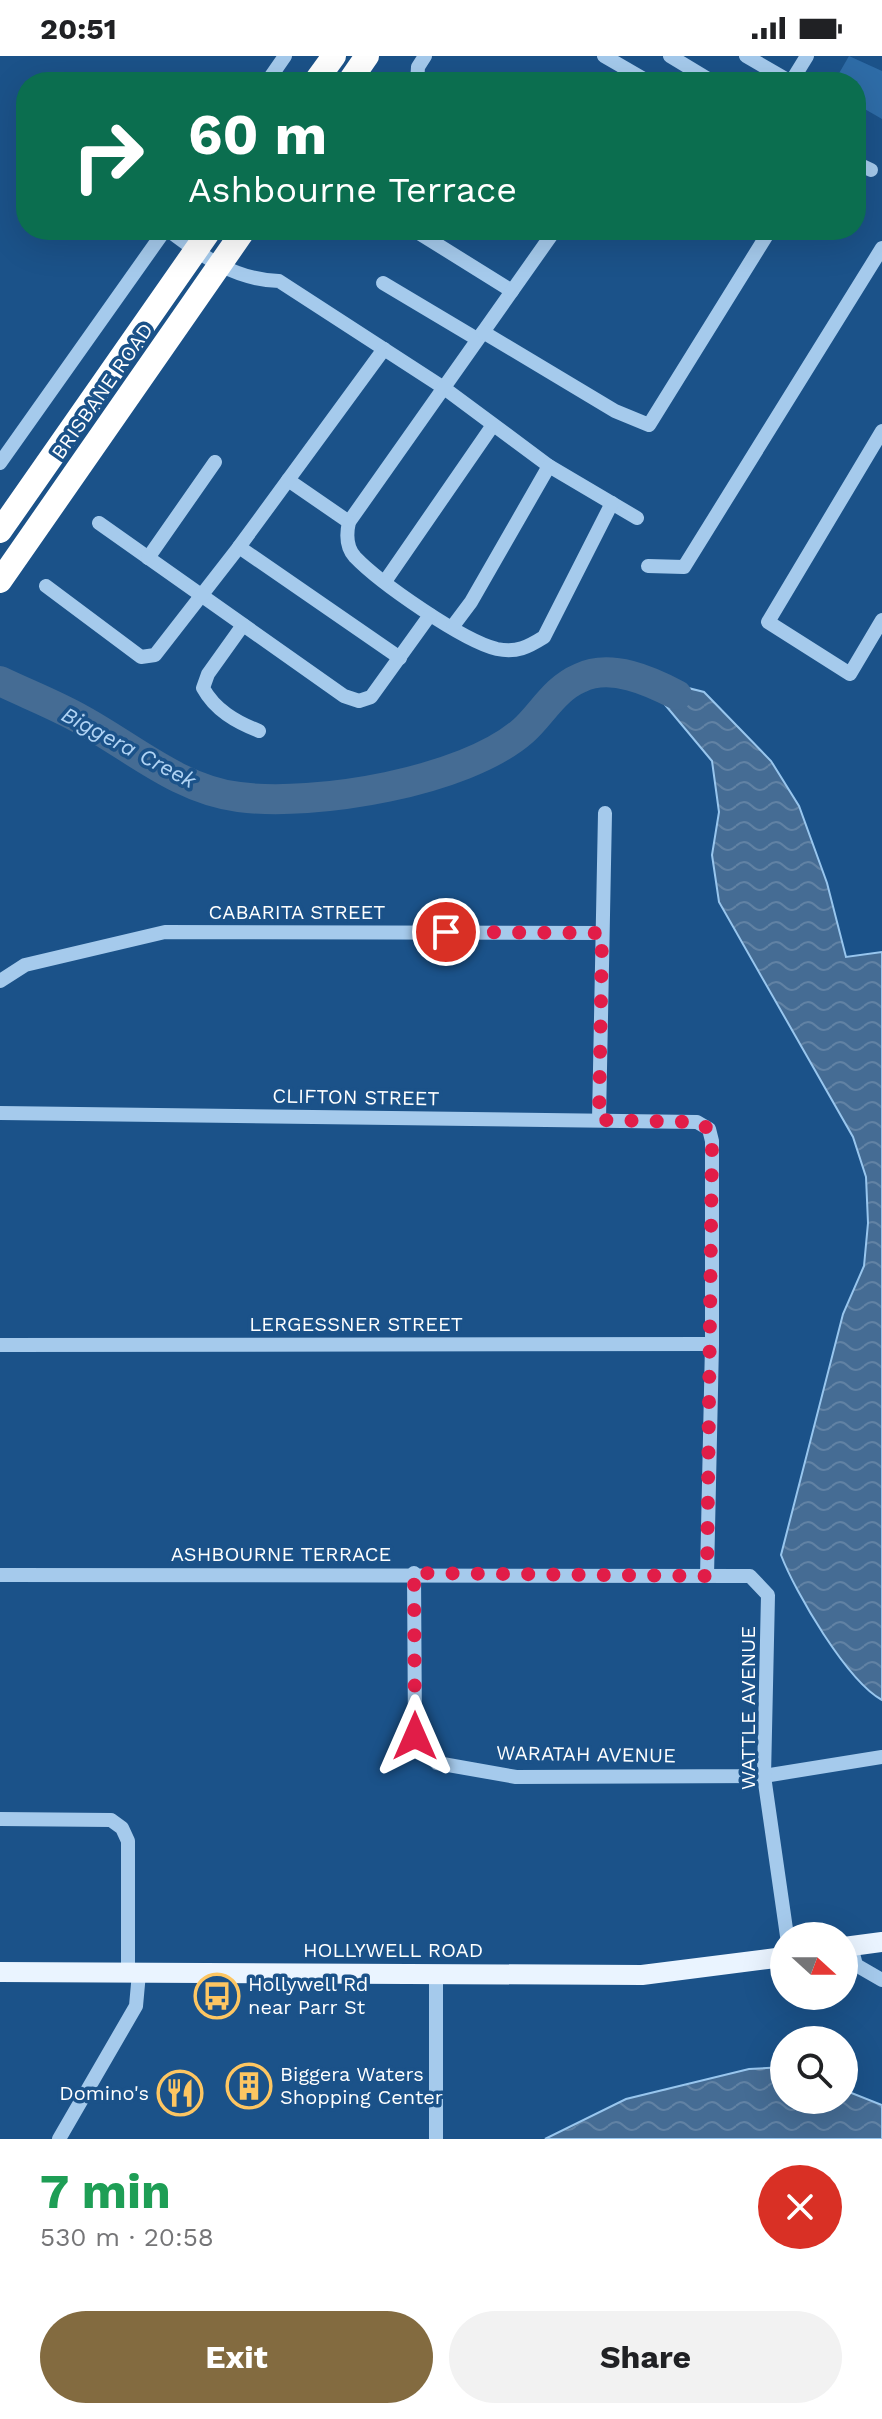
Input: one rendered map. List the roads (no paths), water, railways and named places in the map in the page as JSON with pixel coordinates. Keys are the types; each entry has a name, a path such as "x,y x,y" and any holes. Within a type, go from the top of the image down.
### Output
{"highway":[{"name":"BRISBANE ROAD","path":"0,531 203,240"},
{"name":"BRISBANE ROAD","path":"0,581 237,240"}],"main road":[{"path":"858,1945 882,1942"},
{"name":"HOLLYWELL ROAD","path":"0,1972 642,1975 770,1959"}],"street":[{"path":"604,56 632,72"},
{"path":"670,56 696,72"},
{"path":"746,56 774,72"},
{"path":"866,168 871,170"},
{"name":"BRISBANE ROAD","path":"0,463 159,240"},
{"path":"180,240 249,280 279,281 444,388 549,466 637,518"},
{"path":"430,240 512,291"},
{"path":"543,240 512,291 349,522 345,537 354,556 430,615 496,649 523,650 544,637 612,503"},
{"path":"383,283 615,411 649,425 764,240"},
{"path":"648,566 684,567 882,248"},
{"path":"46,586 141,657 155,655 239,547 384,349"},
{"path":"386,580 493,425"},
{"path":"882,431 768,622 850,674 882,620"},
{"path":"148,558 215,462"},
{"path":"453,626 471,602 549,466"},
{"path":"288,480 349,522"},
{"path":"99,523 344,696 359,701 371,697 430,615"},
{"path":"239,547 400,658"},
{"path":"243,625 208,674 203,688 210,701 238,723 259,731"},
{"path":"599,1120 605,813"},
{"name":"CABARITA STREET","path":"0,981 25,965 165,932 602,933"},
{"name":"CLIFTON STREET","path":"0,1113 697,1122 709,1129 712,1141 712,1344"},
{"path":"707,1576 712,1344"},
{"name":"LERGESSNER STREET","path":"0,1345 712,1344"},
{"name":"ASHBOURNE TERRACE","path":"0,1575 414,1573 707,1576"},
{"name":"WARATAH AVENUE","path":"414,1573 415,1736 437,1763 516,1777 764,1776 865,1763 882,1757"},
{"name":"WATTLE AVENUE","path":"707,1576 750,1576 768,1595 764,1776 785,1922"},
{"path":"0,1819 103,1819 122,1828 128,1841 136,2006 59,2139"},
{"path":"858,1966 882,1980"},
{"path":"436,1974 436,2139"}],"water":[{"path":"641,676 704,692 771,761 799,806 827,883 846,957 882,952 882,1700 853,1675 838,1656 798,1591 781,1555 843,1314 864,1266 868,1223 866,1177 853,1137 719,902 712,855 719,812 712,761"},
{"path":"770,2068 770,2114 858,2114 858,2096 882,2105 882,2139 545,2139 626,2099 749,2069"}],"waterway":[{"name":"Biggera Creek","path":"0,681 72,715 197,786 239,797 270,799 347,794 387,787 465,764 497,749 523,731 563,689 592,674 604,672 630,676 677,695"}],"place":[{"name":"Hollywell Rd near Parr St","path":"217,1996"},
{"name":"Biggera Waters Shopping Center","path":"249,2086"},
{"name":"Domino's","path":"180,2093"}]}
